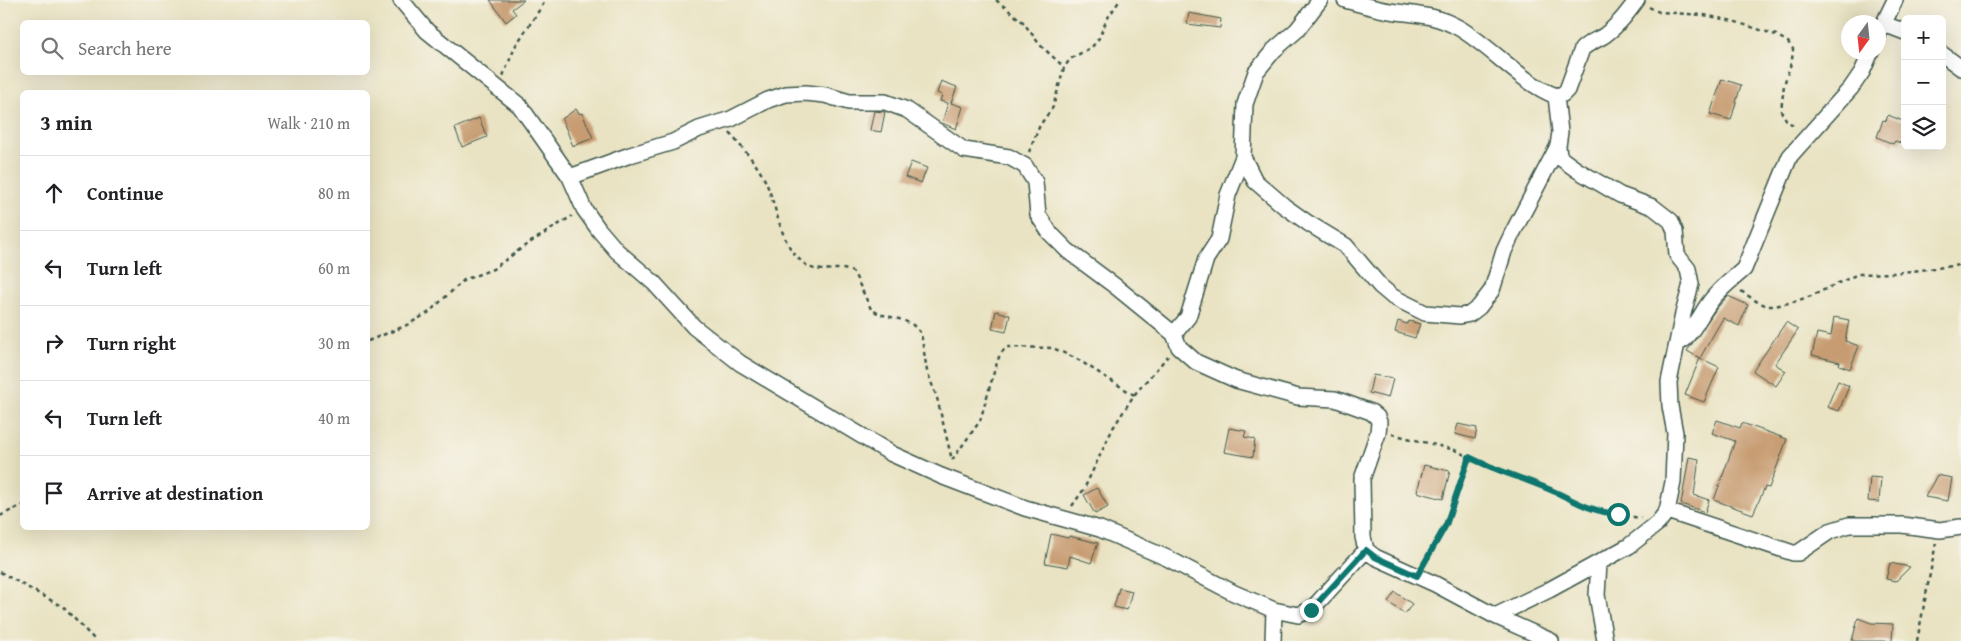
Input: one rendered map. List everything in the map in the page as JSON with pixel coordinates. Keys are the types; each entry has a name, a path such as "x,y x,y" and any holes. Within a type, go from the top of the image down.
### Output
{"street":[{"path":"400,0 427,31 520,106 570,177 584,209 616,251 654,284 694,328 740,363 892,454 983,493 1025,508 1109,532 1167,558 1234,593 1274,610 1298,615 1311,610 1366,550"},
{"path":"1177,341 1188,317 1206,259 1219,239 1228,195 1243,157 1245,104 1256,72 1274,50 1297,30 1317,1 1320,0"},
{"path":"1345,0 1390,11 1431,16 1459,28 1534,84 1556,96 1568,90 1582,49 1587,44 1604,36 1621,22 1637,0"},
{"path":"1886,19 1895,0"},
{"path":"1886,30 1901,32"},
{"path":"1946,57 1961,68"},
{"path":"1676,344 1685,338 1711,300 1729,281 1744,269 1790,156 1851,88 1862,72 1867,60"},
{"path":"570,177 630,154 673,142 699,129 722,122 768,100 786,94 806,93 825,95 849,102 885,102 906,110 964,150 1009,157 1025,166 1035,182 1038,215 1050,233 1068,251 1115,286 1177,341 1196,362 1236,380 1298,397 1335,400 1371,412 1377,417 1379,422 1378,430 1362,479 1363,537 1366,550 1375,557 1550,641"},
{"path":"1495,616 1629,546 1664,515 1673,482 1674,433 1669,382 1691,284 1688,269 1677,255 1675,231 1671,221 1653,207 1620,195 1577,170 1559,157 1560,132 1556,96"},
{"path":"1243,157 1255,180 1308,223 1346,246 1380,286 1393,297 1425,313 1460,316 1470,314 1479,307 1492,290 1504,251 1558,146"},
{"path":"1664,515 1793,553 1798,553 1830,531 1849,525 1902,526 1940,530 1961,527"},
{"path":"1599,563 1597,595 1605,641"},
{"path":"1273,641 1274,610"}],"path":[{"path":"499,89 516,45 546,0"},
{"path":"996,0 1023,22 1040,45 1064,68"},
{"path":"1025,166 1040,125 1053,107 1064,68 1070,59 1092,47 1120,0"},
{"path":"1644,0 1649,7 1659,12 1704,15 1733,21 1776,35 1788,42 1793,49 1792,60 1784,85 1781,111 1787,121 1810,133"},
{"path":"722,122 761,173 769,191 782,233 796,257 809,267 818,270 842,268 854,273 871,309 879,314 903,320 913,325 921,333 927,371 937,398 952,460 980,421 1000,354 1007,347 1053,348 1077,359 1134,395"},
{"path":"370,339 405,326 428,314 464,280 493,269 556,224 584,209"},
{"path":"1729,281 1756,301 1767,306 1775,306 1802,299 1858,274 1895,273 1961,265"},
{"path":"1061,518 1076,503 1113,428 1134,395 1177,341"},
{"path":"1378,430 1448,448 1501,472 1547,488 1579,504 1605,513 1664,515"},
{"path":"1417,576 1446,525 1469,457"},
{"path":"0,516 20,506"},
{"path":"1917,641 1940,530"},
{"path":"0,572 63,607 96,641"}],"building":[{"path":"490,0 524,0 512,9 516,14 506,22"},
{"path":"1189,13 1221,19 1220,28 1187,24"},
{"path":"1722,79 1741,85 1731,120 1710,114"},
{"path":"941,81 957,87 951,103 963,107 956,129 942,123 948,103 940,101 942,95 937,93"},
{"path":"576,109 580,114 582,113 593,138 573,146 562,119"},
{"path":"874,111 885,112 881,132 870,130"},
{"path":"1888,115 1901,120 1901,143 1895,141 1893,144 1877,137 1883,120 1886,121"},
{"path":"479,118 487,137 462,147 455,128"},
{"path":"911,162 927,168 921,183 905,177"},
{"path":"1728,296 1748,305 1739,326 1723,318 1700,358 1687,351 1716,309"},
{"path":"996,311 1010,315 1006,332 992,329"},
{"path":"1834,317 1849,320 1845,341 1859,346 1850,369 1839,365 1840,362 1812,355 1817,333 1831,336"},
{"path":"1398,321 1407,324 1409,321 1420,324 1415,338 1395,332"},
{"path":"1786,322 1798,330 1775,364 1786,371 1776,386 1753,371"},
{"path":"1700,358 1719,367 1704,402 1685,395"},
{"path":"1373,375 1393,379 1388,398 1369,393"},
{"path":"1838,381 1849,386 1839,411 1827,407"},
{"path":"1717,420 1740,428 1742,423 1787,439 1769,488 1765,487 1753,514 1714,500 1735,441 1712,433"},
{"path":"1458,424 1477,428 1475,439 1455,434"},
{"path":"1229,428 1246,431 1244,437 1255,439 1253,457 1224,452"},
{"path":"1689,457 1699,459 1694,495 1709,500 1705,512 1681,504"},
{"path":"1424,465 1450,471 1443,499 1417,492"},
{"path":"1937,475 1952,478 1948,501 1925,497"},
{"path":"1870,477 1881,478 1879,502 1868,501"},
{"path":"1097,488 1108,507 1095,514 1084,495"},
{"path":"1051,534 1098,543 1091,563 1070,556 1068,567 1045,563"},
{"path":"1890,563 1910,567 1896,581 1886,579"},
{"path":"1119,588 1132,591 1127,610 1114,607"},
{"path":"1395,592 1412,604 1405,614 1388,602"},
{"path":"1858,618 1871,623 1893,624 1892,641 1852,641"}],"route":[{"path":"1311,610 1366,550 1375,557 1417,576 1446,525 1469,457 1501,472 1547,488 1579,504 1605,513 1618,514"}]}
